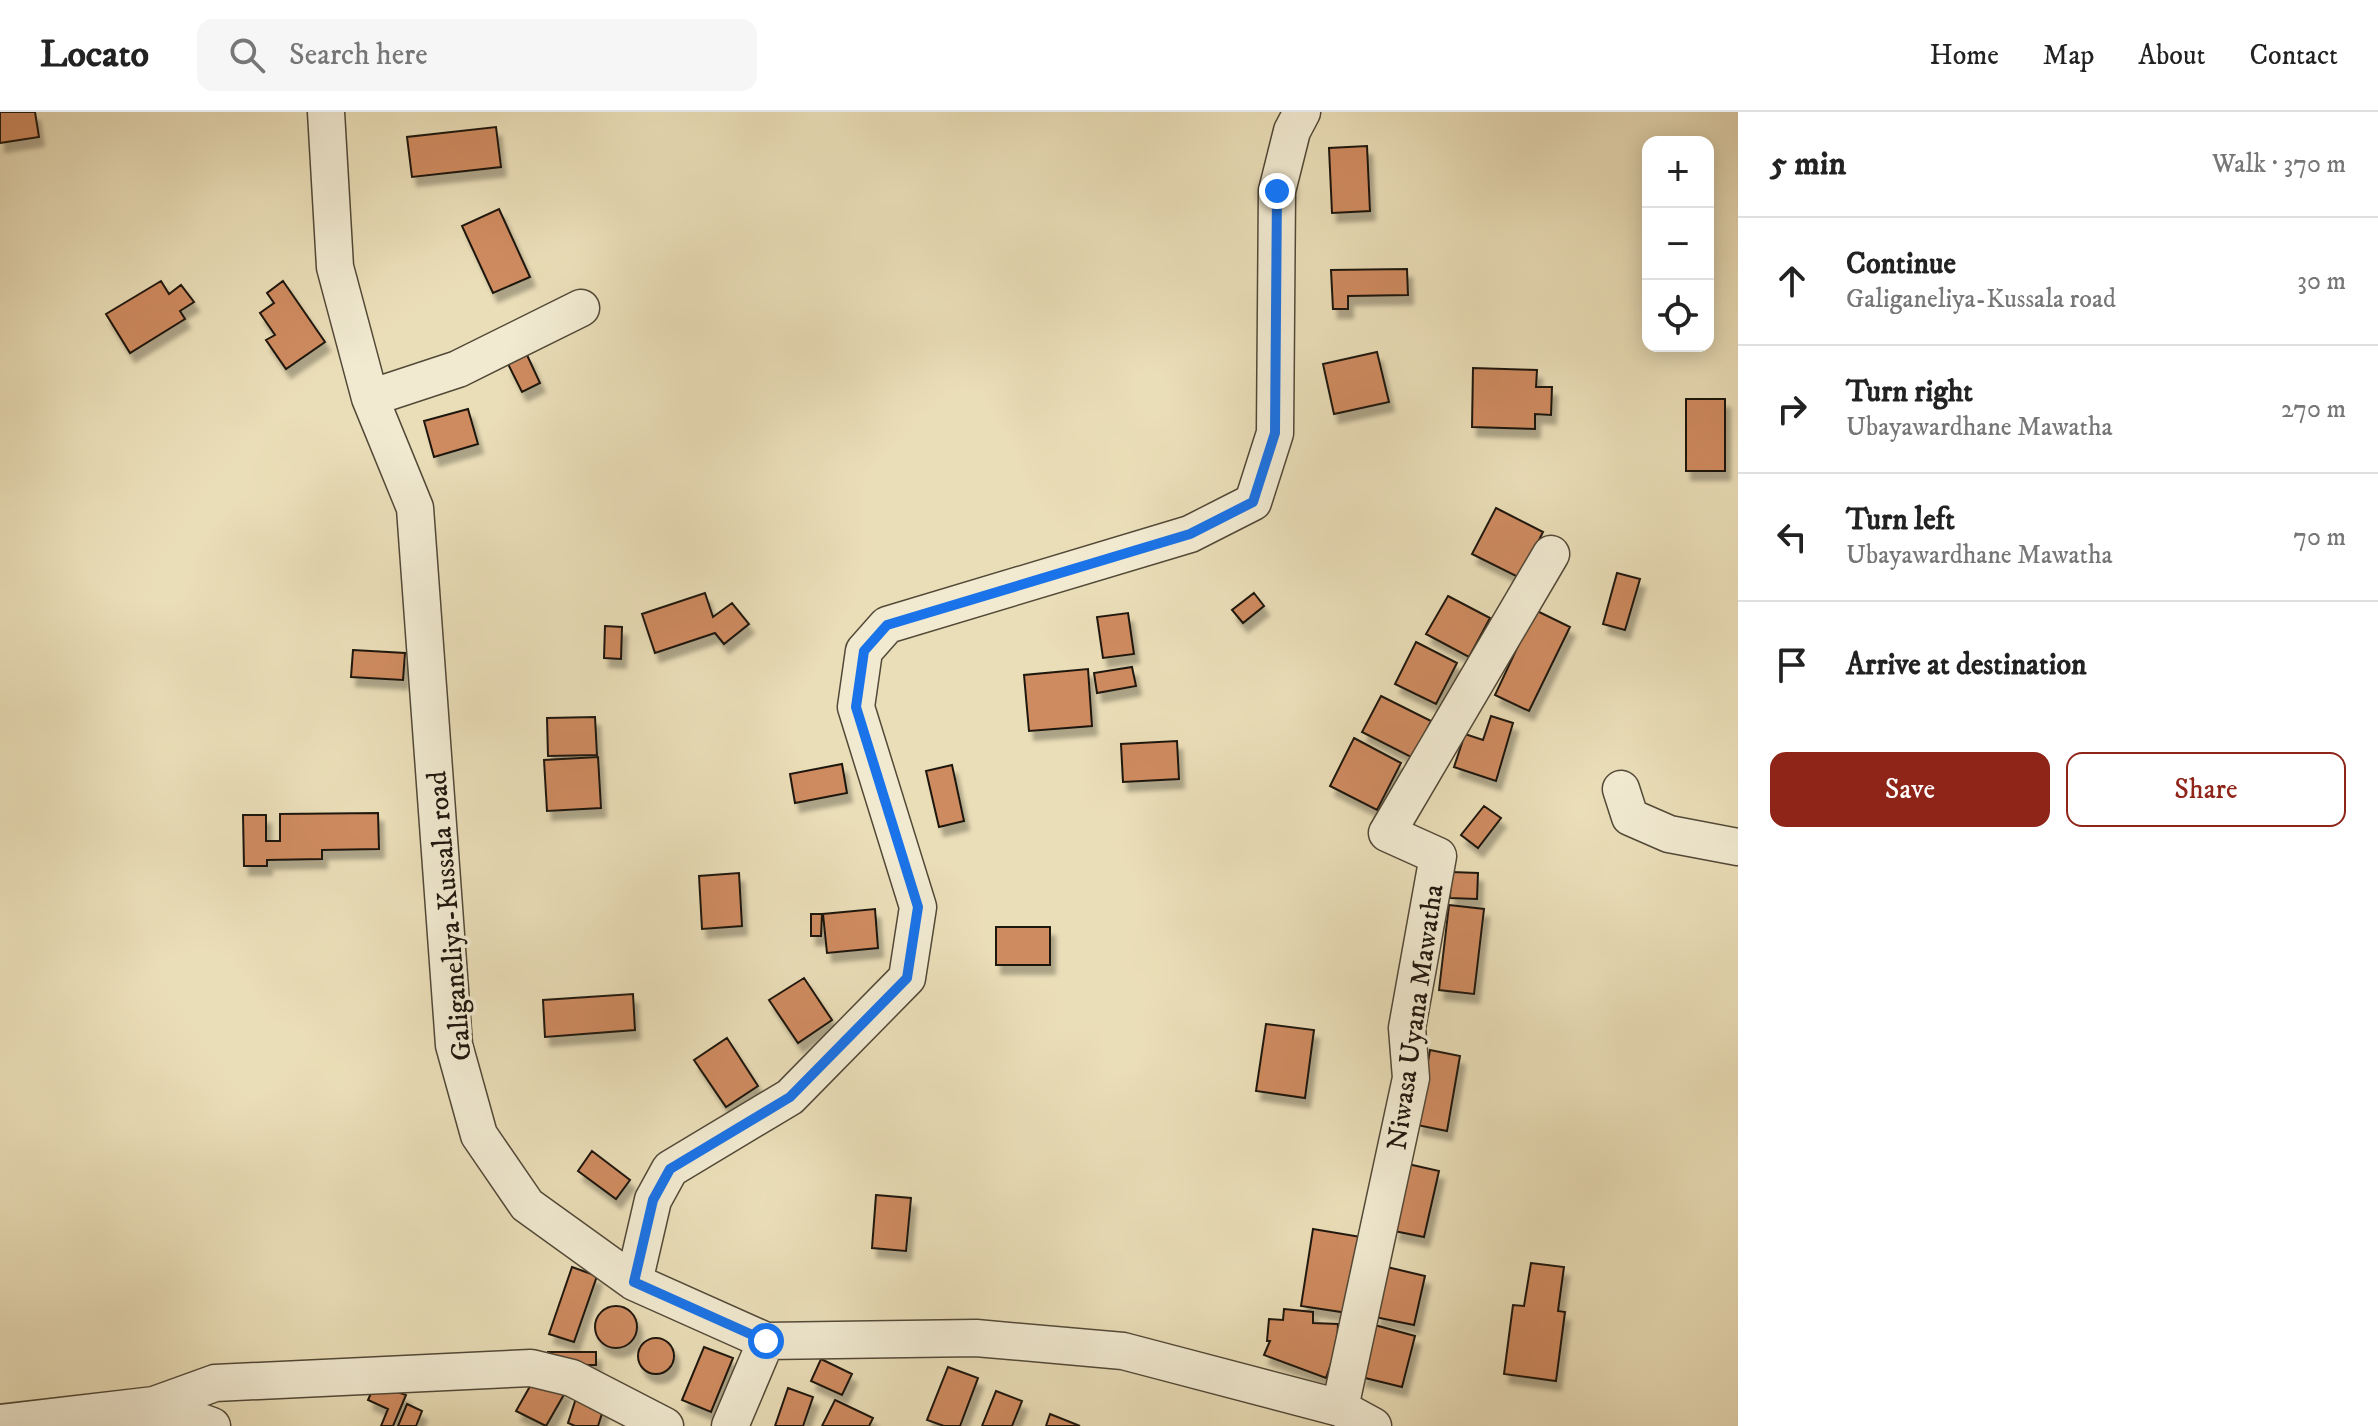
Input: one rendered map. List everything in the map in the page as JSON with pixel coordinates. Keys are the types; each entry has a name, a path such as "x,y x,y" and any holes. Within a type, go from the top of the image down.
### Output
{"street":[{"name":"Galiganeliya-Kussala road","path":"326,112 335,267 370,398 415,508 454,1045 479,1135 527,1205 634,1282 766,1341 976,1338 1123,1351 1340,1408 1373,1426"},
{"path":"634,1282 653,1200 670,1169 790,1097 907,978 918,907 856,707 864,651 887,625 1190,534 1253,502 1275,433 1277,191 1292,131 1302,112"},
{"path":"370,398 458,369 581,308"},
{"name":"Niwasa Uyana Mawatha","path":"1340,1408 1411,1078 1407,1028 1438,856 1387,833 1551,554"},
{"path":"1621,789 1630,817 1669,834 1738,847"},
{"path":"730,1426 766,1341"},
{"path":"150,1415 215,1383 531,1368 572,1378 665,1426"},
{"path":"0,1423 150,1415 212,1426"}],"building":[{"path":"0,112 35,112 39,137 0,143"},
{"path":"496,127 501,167 412,177 407,137"},
{"path":"1367,146 1370,211 1332,213 1329,148"},
{"path":"499,209 530,277 493,293 462,226"},
{"path":"1407,269 1408,295 1348,296 1348,309 1333,309 1331,270"},
{"path":"161,281 169,294 181,285 194,302 180,311 185,319 130,353 106,314"},
{"path":"283,281 325,342 286,369 266,340 275,335 260,313 274,303 267,293"},
{"path":"1377,352 1389,402 1334,414 1323,364"},
{"path":"527,355 540,383 522,392 508,364"},
{"path":"1473,368 1537,370 1536,387 1552,387 1551,415 1535,414 1535,429 1472,427"},
{"path":"1686,399 1725,399 1725,471 1686,471"},
{"path":"468,409 478,444 434,457 424,421"},
{"path":"1496,508 1543,532 1520,578 1472,554"},
{"path":"1617,573 1640,579 1625,630 1603,624"},
{"path":"705,593 713,617 732,603 749,624 724,644 715,633 655,653 642,614"},
{"path":"1254,593 1264,606 1243,623 1232,610"},
{"path":"1448,596 1490,618 1469,657 1426,634"},
{"path":"1535,610 1570,627 1529,711 1495,695"},
{"path":"1128,613 1134,654 1103,658 1097,617"},
{"path":"605,626 622,627 621,659 604,658"},
{"path":"1416,642 1457,663 1436,704 1395,684"},
{"path":"353,650 405,653 403,680 351,677"},
{"path":"1132,667 1136,686 1097,693 1094,673"},
{"path":"1088,669 1092,726 1029,731 1024,675"},
{"path":"1381,696 1431,721 1413,758 1362,732"},
{"path":"1491,716 1513,723 1496,781 1454,767 1465,734 1483,740"},
{"path":"595,717 597,755 548,756 547,718"},
{"path":"1354,738 1401,763 1377,810 1330,786"},
{"path":"1177,741 1179,779 1123,782 1121,744"},
{"path":"598,757 601,808 547,811 544,760"},
{"path":"842,764 847,793 795,803 790,774"},
{"path":"952,765 964,821 939,827 926,771"},
{"path":"1484,806 1501,818 1478,848 1461,835"},
{"path":"378,813 379,849 322,850 322,859 267,860 267,866 244,866 243,815 266,815 266,841 280,841 280,814"},
{"path":"1451,872 1478,873 1477,899 1450,898"},
{"path":"739,873 742,926 702,929 699,876"},
{"path":"1449,905 1484,909 1474,994 1439,990"},
{"path":"875,909 878,948 827,953 823,914"},
{"path":"811,914 822,914 821,936 811,936"},
{"path":"996,927 1050,927 1050,965 996,965"},
{"path":"804,978 832,1020 798,1043 769,1000"},
{"path":"633,994 635,1030 545,1037 543,1000"},
{"path":"1266,1024 1314,1030 1305,1098 1256,1091"},
{"path":"727,1038 758,1086 726,1107 694,1060"},
{"path":"1430,1050 1460,1056 1447,1131 1417,1125"},
{"path":"592,1151 630,1180 616,1199 578,1171"},
{"path":"1408,1164 1439,1171 1424,1237 1394,1231"},
{"path":"876,1195 911,1198 906,1251 872,1248"},
{"path":"1313,1229 1361,1237 1348,1313 1301,1306"},
{"path":"1531,1263 1564,1267 1558,1311 1565,1312 1556,1381 1504,1374 1513,1305 1524,1306"},
{"path":"572,1267 597,1276 574,1342 549,1334"},
{"path":"1387,1267 1425,1276 1414,1325 1375,1317"},
{"path":"616,1306 631,1312 637,1327 631,1342 616,1348 601,1342 595,1327 601,1312"},
{"path":"1284,1309 1313,1312 1313,1323 1338,1324 1337,1346 1326,1378 1264,1355 1270,1341 1267,1341 1269,1319 1283,1320"},
{"path":"1371,1324 1415,1336 1402,1387 1361,1377"},
{"path":"656,1338 669,1343 674,1356 669,1369 656,1374 643,1369 638,1356 643,1343"},
{"path":"704,1347 733,1358 711,1412 682,1400"},
{"path":"548,1352 596,1352 596,1365 548,1365"},
{"path":"821,1359 852,1374 842,1395 811,1381"},
{"path":"948,1367 978,1378 960,1426 944,1426 927,1420"},
{"path":"537,1374 566,1391 546,1426 516,1411"},
{"path":"375,1384 406,1395 393,1426 381,1426 388,1409 368,1400"},
{"path":"788,1388 813,1397 803,1426 775,1426"},
{"path":"996,1391 1022,1401 1012,1426 982,1426"},
{"path":"578,1392 606,1401 598,1426 568,1423"},
{"path":"835,1400 873,1418 869,1426 822,1426"},
{"path":"407,1404 422,1411 416,1426 398,1426"},
{"path":"1050,1414 1080,1426 1046,1426"}],"route":[{"path":"766,1341 634,1282 653,1200 670,1169 790,1097 907,978 918,907 856,707 864,651 887,625 1190,534 1253,502 1275,433 1277,191"}]}
